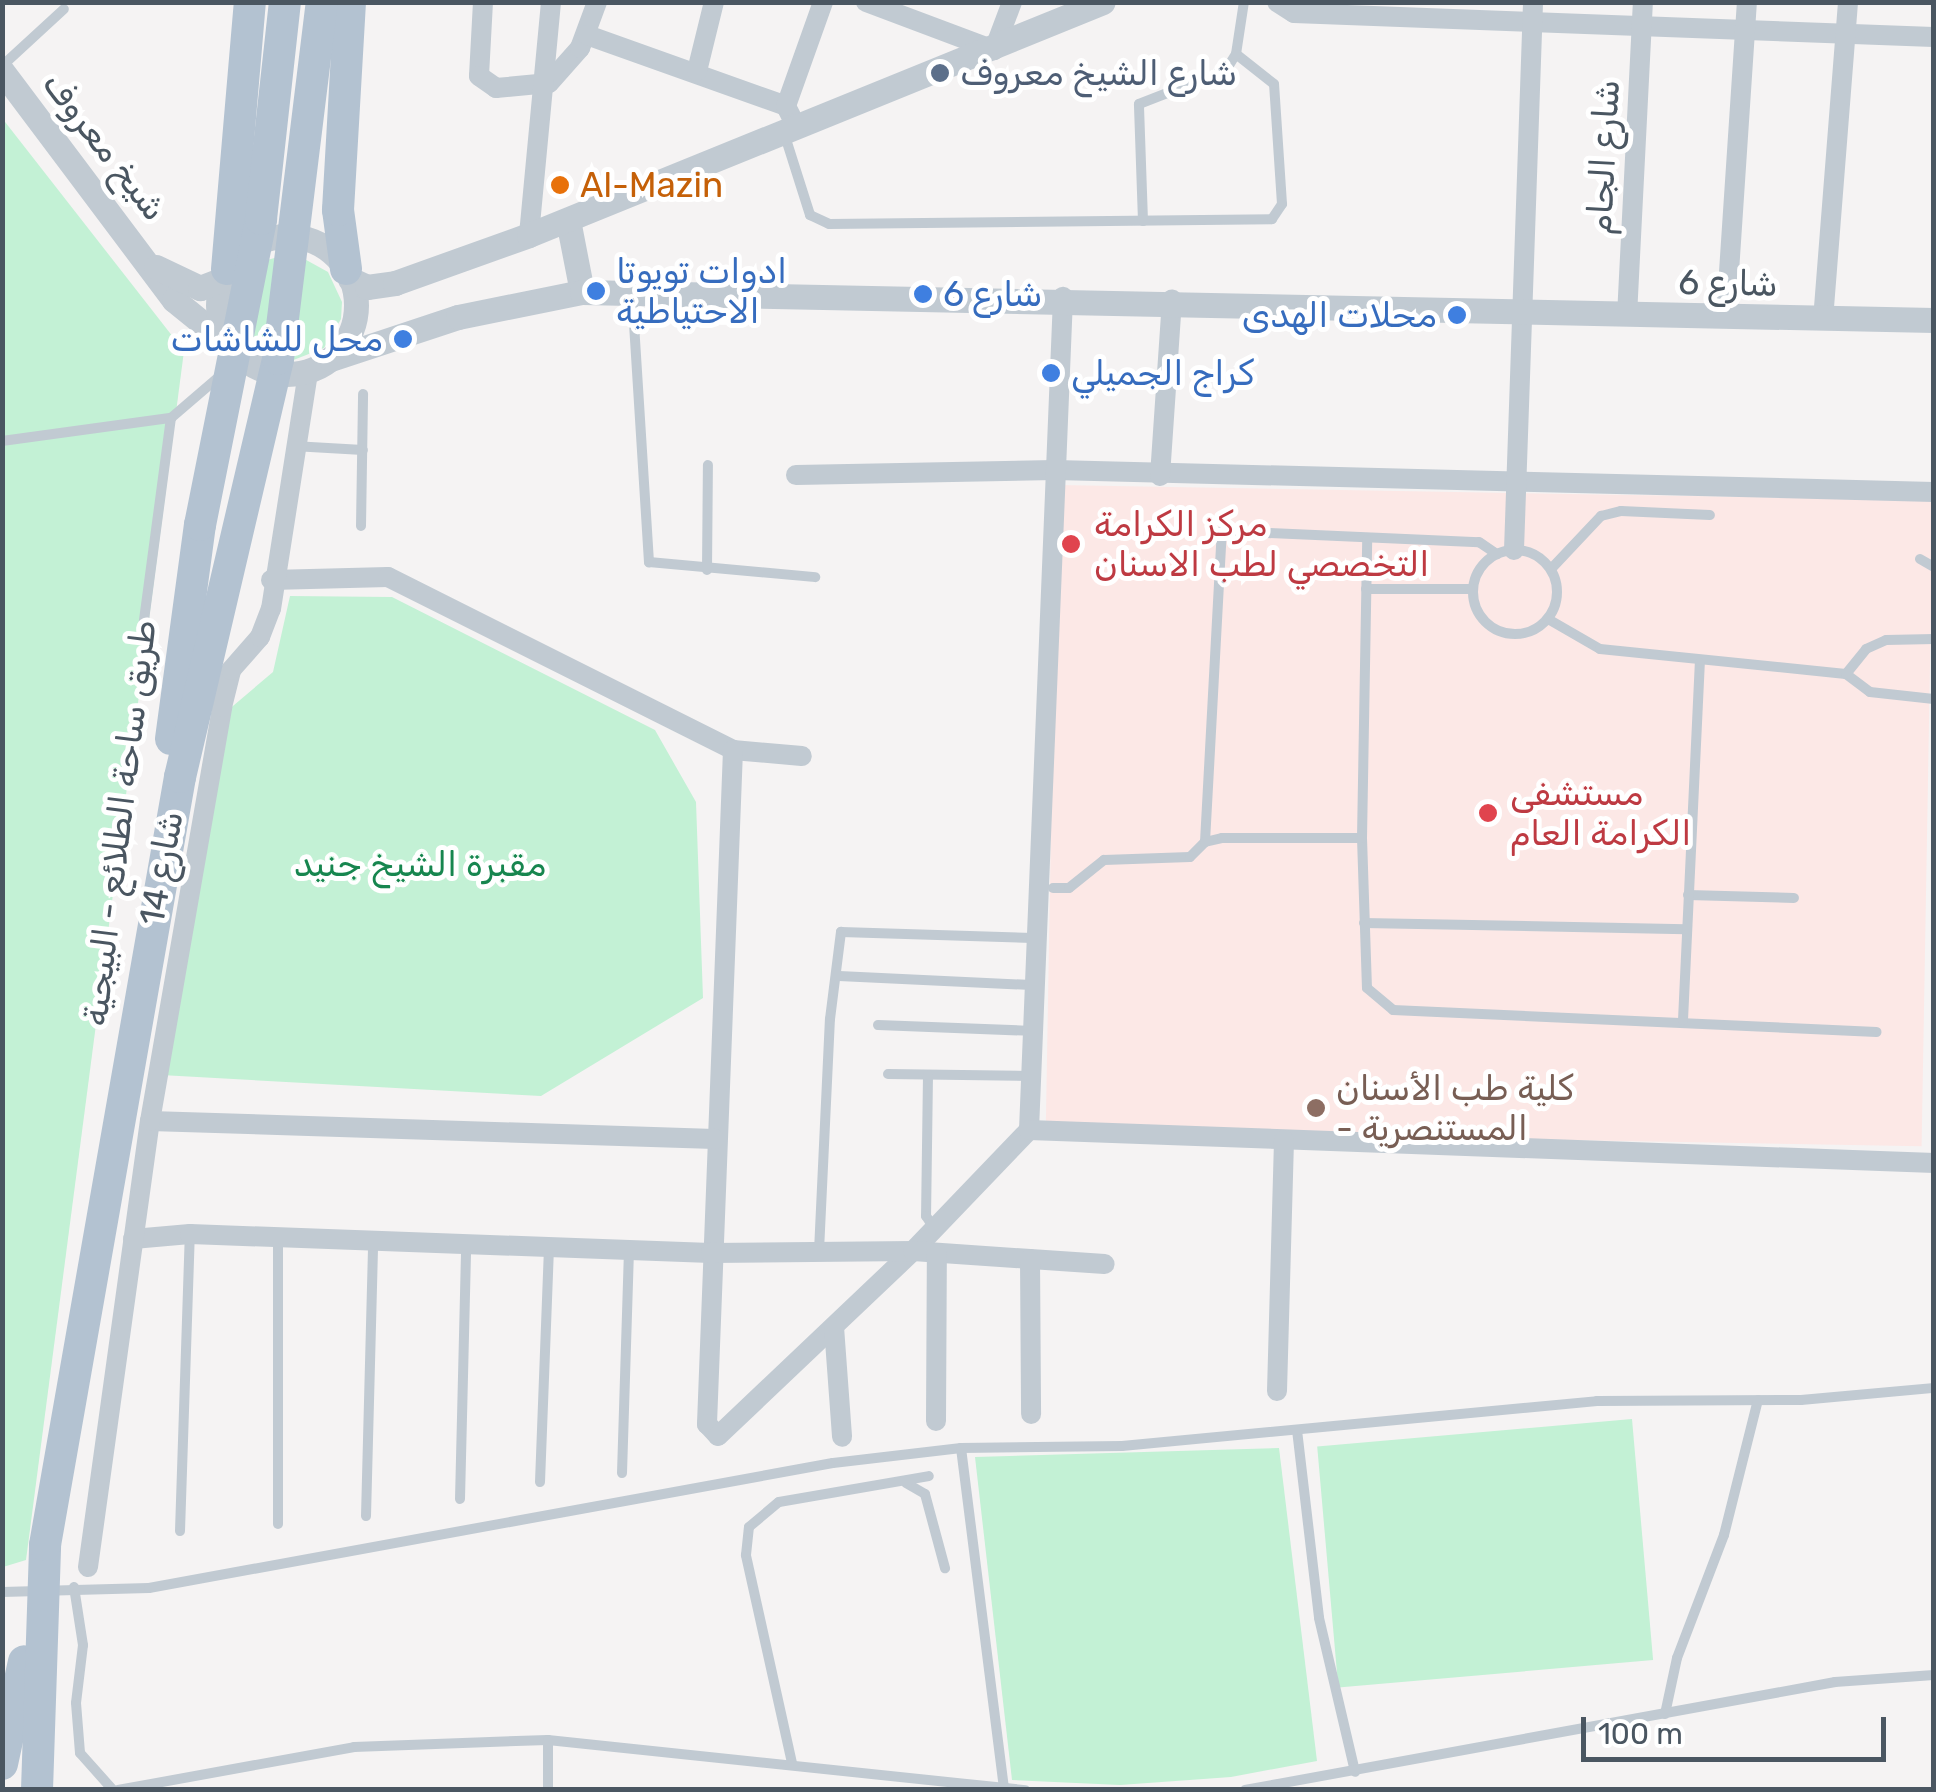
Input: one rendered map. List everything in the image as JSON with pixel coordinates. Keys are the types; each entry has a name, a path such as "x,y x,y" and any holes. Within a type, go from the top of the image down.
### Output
{"main road":[{"path":"225,274 250,2"},
{"name":"طريق ساحة الطلائع - البيجية","path":"2,1764 26,1653 121,1108 200,525 261,219 285,2"},
{"name":"طريق ساحة الطلائع - البيجية","path":"37,1790 45,1545 180,777 278,359 322,2"},
{"path":"348,274 338,210 350,2"}],"street":[{"path":"483,2 484,84 548,83"},
{"path":"529,235 548,83 551,2"},
{"path":"548,83 587,35 597,2"},
{"path":"697,72 714,2"},
{"path":"792,134 786,106 823,2"},
{"path":"866,2 994,50"},
{"path":"994,50 1012,2"},
{"path":"151,264 200,288 225,274 255,243 295,236 332,252 348,274 367,286 395,284 792,134 1103,2"},
{"path":"1276,2 1294,14 1532,13 1642,27 1934,36"},
{"name":"شارع الجام","path":"1627,316 1643,2"},
{"path":"1726,318 1748,2"},
{"path":"1824,320 1848,2"},
{"path":"1506,552 1532,13"},
{"path":"587,35 786,106"},
{"name":"شیخ معروف","path":"2,69 184,311 236,352"},
{"path":"568,220 582,292"},
{"path":"225,274 217,304 236,352 261,370 308,372 331,359 352,330 348,274"},
{"name":"شارع 6","path":"331,359 458,317 582,292 1172,299 1518,313 1934,320"},
{"path":"734,750 711,1254 707,1424 712,1435 724,1430 913,1251 1028,1130 1033,938 1064,297"},
{"path":"1160,476 1172,299"},
{"name":"شارع 14","path":"88,1566 150,1121 222,707 231,670 260,637 271,609 271,580 308,372"},
{"path":"796,476 1055,470 1160,476 1934,492"},
{"path":"271,580 388,577 734,750 802,756"},
{"path":"150,1121 716,1140"},
{"path":"1028,1130 1934,1163"},
{"path":"1277,1391 1284,1140"},
{"path":"133,1239 190,1234 711,1254 913,1251 1105,1264"},
{"path":"936,1252 936,1421"},
{"path":"1030,1259 1031,1414"},
{"path":"834,1327 842,1437"}],"lane":[{"path":"1143,220 1139,104 1226,70 1236,54 1244,2"},
{"path":"2,69 64,9"},
{"path":"792,134 816,222 1272,219 1280,213 1274,84 1236,54"},
{"path":"632,292 646,555 654,567 815,578"},
{"path":"142,636 171,418 236,352"},
{"path":"361,526 364,394"},
{"path":"2,441 171,418"},
{"path":"292,446 362,450"},
{"path":"707,570 708,465"},
{"path":"1551,569 1601,516 1621,510 1710,515"},
{"path":"1205,842 1222,531 1478,542 1506,552 1539,556 1551,569 1558,586 1548,619 1516,634 1499,632 1475,607 1472,589 1477,572 1506,552"},
{"path":"1367,540 1362,838 1368,988 1393,1010 1682,1020 1876,1032"},
{"path":"1920,559 1934,567"},
{"path":"1366,588 1472,589"},
{"path":"1548,619 1600,650 1700,663 1846,674 1870,692 1934,699"},
{"path":"1846,674 1866,648 1886,640 1934,639"},
{"path":"1682,1020 1700,663"},
{"path":"1052,888 1069,888 1104,860 1190,856 1205,842 1362,838"},
{"path":"1688,895 1794,898"},
{"path":"1364,923 1686,930"},
{"path":"820,1252 830,1018 839,976 842,932 1033,938"},
{"path":"839,976 1032,984"},
{"path":"878,1026 1030,1031"},
{"path":"888,1074 1030,1076"},
{"path":"928,1074 926,1216 934,1229"},
{"path":"180,1531 190,1234"},
{"path":"278,1237 278,1524"},
{"path":"366,1516 373,1240"},
{"path":"460,1499 466,1244"},
{"path":"540,1482 549,1247"},
{"path":"622,1473 629,1250"},
{"path":"2,1592 74,1587 149,1588 832,1464 961,1448 1122,1446 1598,1401 1758,1400 1934,1388"},
{"path":"1665,1714 1677,1658 1724,1535 1758,1400"},
{"path":"1297,1430 1318,1618 1355,1772"},
{"path":"961,1448 1004,1787"},
{"path":"792,1763 746,1555 749,1527 779,1502 929,1476"},
{"path":"895,1482 913,1484 925,1494 945,1568"},
{"path":"74,1587 83,1644 76,1703 80,1754 116,1790 354,1747 548,1740 1025,1790"},
{"path":"1245,1790 1835,1682 1934,1675"},
{"path":"548,1740 548,1790"}],"shaded area":[{"name":"مستشفى الكرامة العام","path":"1057,485 1933,500 1922,1146 1046,1131"}],"green space":[{"path":"2,118 184,351 26,1560 3,1567"},
{"path":"299,256 328,272 342,302 341,319 324,348 291,361 256,350 244,337 267,260"},
{"name":"مقبرة الشيخ جنيد","path":"290,596 392,597 655,730 696,802 703,998 541,1096 161,1075 214,722 273,672"},
{"path":"1632,1419 1653,1660 1338,1688 1317,1447"},
{"path":"1279,1448 1317,1761 1231,1777 1120,1785 1012,1780 975,1457"}],"place":[{"name":"شارع الشيخ معروف","path":"940,73"},
{"name":"Al-Mazin","path":"560,185"},
{"name":"ادوات تويوتا الاحتياطية","path":"596,291"},
{"name":"شارع 6","path":"923,294"},
{"name":"محلات الهدى","path":"1457,315"},
{"name":"محل للشاشات","path":"403,339"},
{"name":"كراج الجميلي","path":"1051,373"},
{"name":"مركز الكرامة التخصصي لطب الاسنان","path":"1071,544"},
{"name":"مستشفى الكرامة العام","path":"1488,813"},
{"name":"كلية طب الأسنان - المستنصرية","path":"1316,1108"}]}
